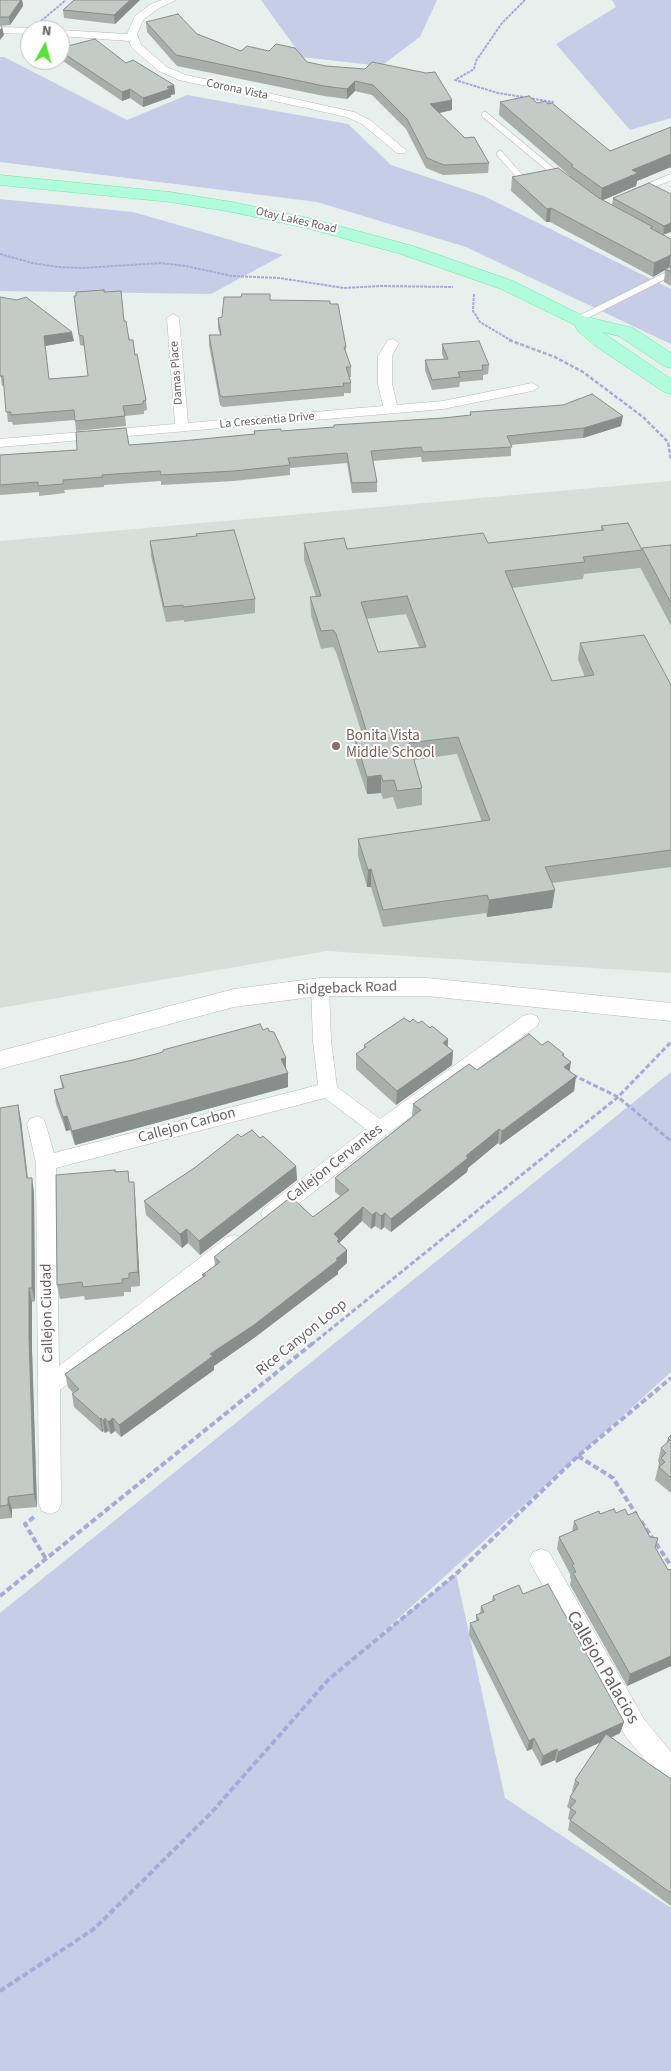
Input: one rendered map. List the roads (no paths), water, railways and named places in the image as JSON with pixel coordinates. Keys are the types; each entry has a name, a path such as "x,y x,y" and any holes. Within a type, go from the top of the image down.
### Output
{"main road":[{"name":"Otay Lakes Road","path":"0,180 170,197 232,207 309,223 407,250 507,285 577,320 626,332 671,362"},
{"name":"Otay Lakes Road","path":"577,320 601,342 671,388"}],"street":[{"path":"70,34 133,38 132,34 139,18 155,6 171,0"},
{"path":"0,30 20,29"},
{"name":"Corona Vista","path":"133,38 136,46 163,69 183,78 350,114 366,122 401,151"},
{"name":"Damas Place","path":"173,318 182,428"},
{"path":"391,410 385,384 385,356 393,343"},
{"name":"La Crescentia Drive","path":"0,444 456,404 532,387"},
{"path":"320,986 322,1041 328,1090 380,1129"},
{"name":"Ridgeback Road","path":"0,1060 234,998 320,986 427,987 671,1012"},
{"name":"Callejon Cervantes","path":"49,1386 380,1129 530,1021"},
{"name":"Callejon Carbon","path":"46,1163 328,1090"},
{"name":"Callejon Ciudad","path":"37,1124 46,1163 50,1504"},
{"name":"Callejon Palacios","path":"541,1560 635,1728 671,1771"}],"lane":[{"path":"485,115 567,183"},
{"path":"500,154 522,179 538,176"},
{"path":"547,174 555,173"},
{"path":"636,192 671,177"},
{"path":"577,320 671,273"}],"place":[{"name":"Bonita Vista Middle School","path":"336,746"}]}
